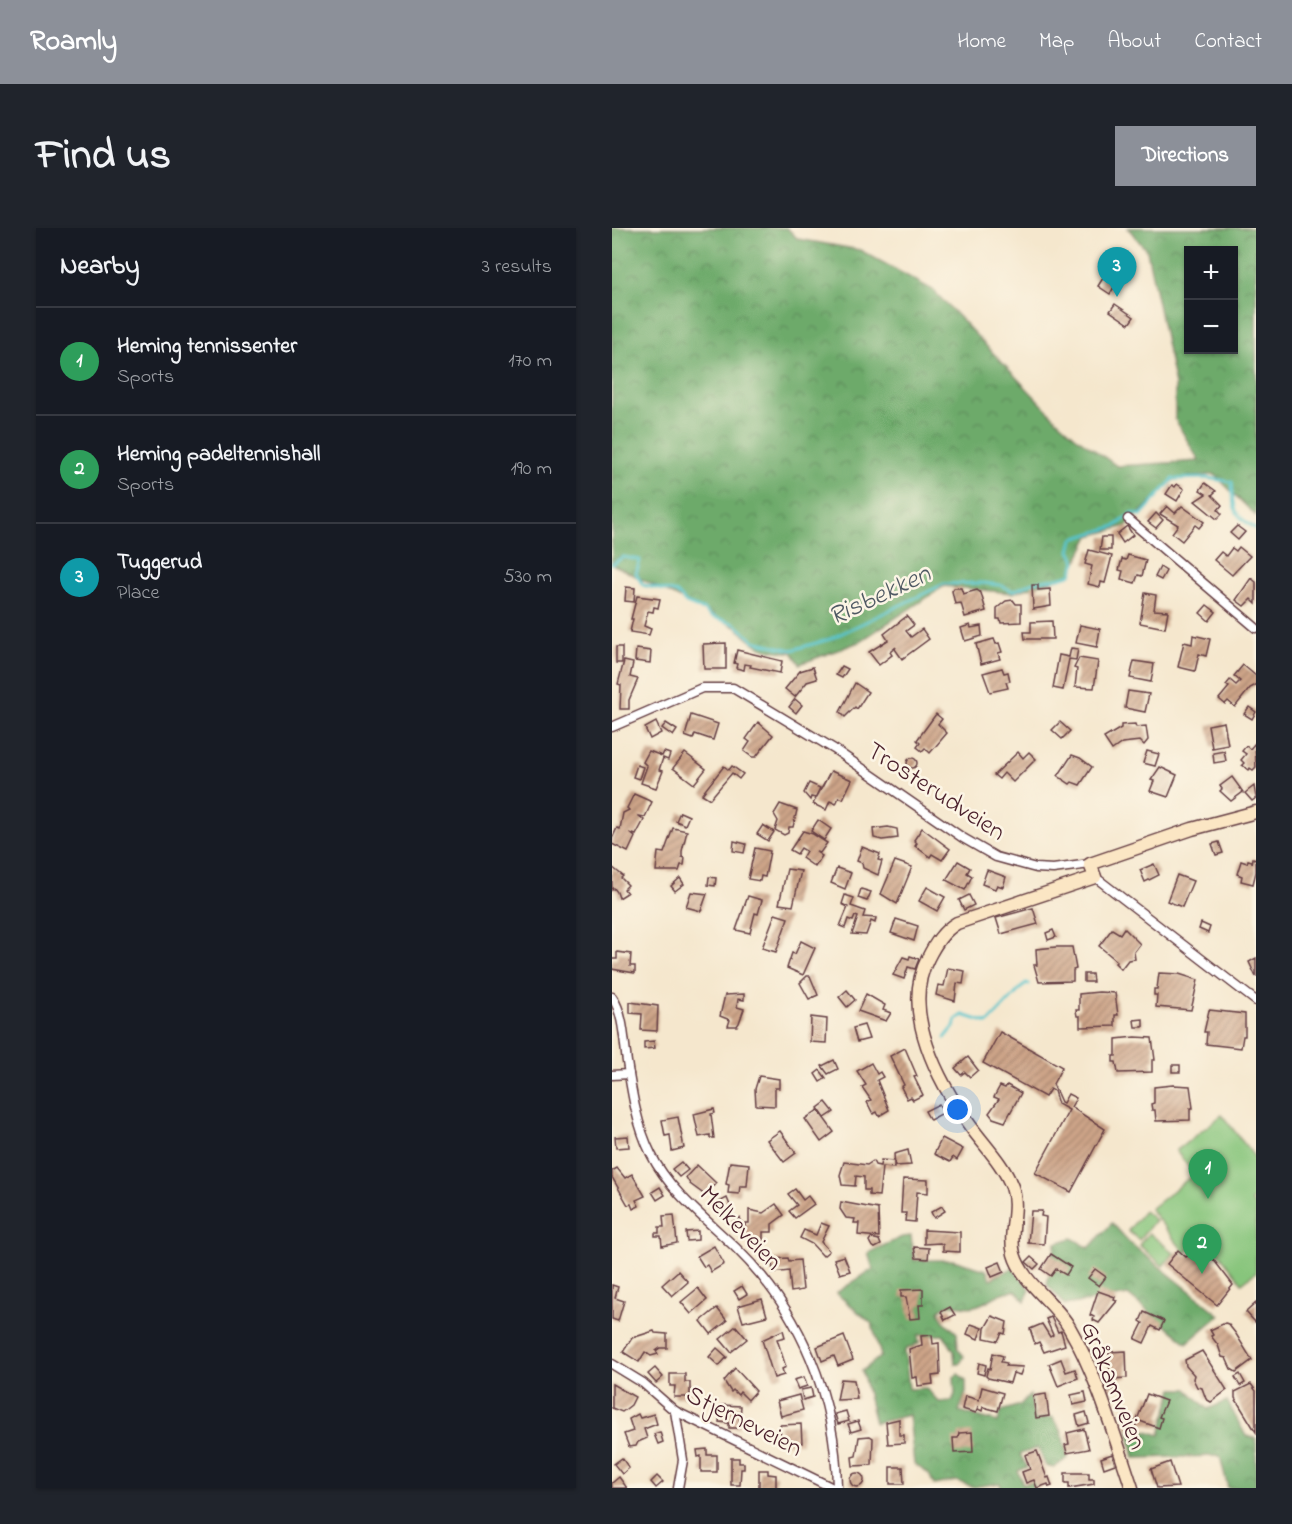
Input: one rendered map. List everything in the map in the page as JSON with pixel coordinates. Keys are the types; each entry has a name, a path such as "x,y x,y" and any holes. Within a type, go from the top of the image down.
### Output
{"street":[{"path":"1128,519 1256,628"},
{"name":"Trosterudveien","path":"612,727 702,688 733,688 834,749 963,838 996,857 1036,868 1053,869 1090,864 1192,829 1256,812"},
{"path":"1090,864 1095,877 1256,1001"},
{"name":"Gråkamveien","path":"1095,877 989,911 950,927 939,939 925,964 920,978 919,1003 929,1048 948,1091 1012,1187 1015,1207 1013,1248 1018,1264 1056,1308 1077,1344 1132,1488"},
{"name":"Melkeveien","path":"612,997 621,1024 639,1125 659,1168 696,1210 768,1282 797,1328 820,1382 829,1414 836,1452 835,1488"},
{"path":"612,1075 629,1074"},
{"name":"Stjerneveien","path":"612,1364 643,1383 675,1411 835,1488"},
{"path":"675,1411 683,1460 678,1488"}],"green space":[{"path":"612,228 787,228 798,239 860,250 933,290 1056,419 1075,436 1117,466 1199,461 1175,419 1175,385 1147,251 1128,228 1256,228 1256,516 1214,474 1174,480 1126,526 1090,536 1070,575 1012,593 944,586 859,642 800,664 792,652 762,647 750,640 738,628 612,564"},
{"path":"1222,1115 1256,1159 1256,1197 1251,1201 1256,1207 1256,1272 1242,1283 1206,1237 1185,1253 1150,1209 1194,1174 1176,1151"},
{"path":"1144,1211 1155,1220 1139,1240 1128,1231"},
{"path":"1112,1223 1130,1243 1220,1315 1187,1343 1128,1295 1065,1305 1047,1284 1056,1243 1072,1238 1089,1248"},
{"path":"1149,1233 1174,1253 1163,1266 1139,1245"},
{"path":"911,1236 914,1260 953,1260 986,1270 991,1279 1013,1268 1030,1289 1025,1301 1016,1291 1010,1291 975,1306 948,1305 939,1311 943,1320 957,1333 958,1349 964,1356 960,1364 955,1364 954,1351 944,1335 918,1335 919,1343 905,1350 909,1389 926,1388 939,1402 952,1401 955,1394 954,1377 958,1374 966,1380 966,1393 959,1411 998,1422 1001,1411 1020,1405 1030,1395 1034,1420 1052,1417 1061,1430 1068,1458 1054,1468 1046,1466 1038,1448 1020,1454 1027,1467 1018,1471 1023,1484 1033,1482 1035,1488 1001,1488 1000,1483 974,1487 956,1481 934,1485 929,1474 914,1464 909,1415 875,1423 862,1371 881,1356 872,1324 836,1293 873,1269 868,1253 902,1237"},
{"path":"1173,1389 1187,1389 1208,1409 1227,1401 1246,1436 1256,1438 1256,1488 1228,1488 1220,1456 1134,1458 1128,1425 1160,1435"}],"building":[{"path":"1108,270 1120,277 1110,294 1098,286"},
{"path":"1115,304 1134,317 1129,324 1110,311"},
{"path":"1205,483 1216,491 1212,495 1222,505 1218,510 1222,514 1217,519 1195,501 1206,494 1200,490"},
{"path":"1177,484 1184,489 1177,501 1166,494 1172,485 1175,487"},
{"path":"1167,506 1175,513 1182,506 1204,522 1199,528 1195,525 1182,541 1172,533 1178,525 1160,514"},
{"path":"1156,513 1163,520 1156,528 1148,522"},
{"path":"1127,526 1133,535 1123,543 1117,534"},
{"path":"1237,526 1245,532 1238,540 1230,533"},
{"path":"1102,537 1111,537 1111,550 1100,550"},
{"path":"1239,547 1250,556 1232,575 1214,560 1221,552 1226,556 1232,548 1236,551"},
{"path":"1089,550 1112,556 1105,583 1101,582 1100,587 1088,584 1092,566 1085,564"},
{"path":"1128,555 1146,560 1142,576 1138,575 1135,583 1121,579 1123,571 1119,570 1122,559 1126,560"},
{"path":"1160,567 1166,571 1161,580 1155,577"},
{"path":"1251,578 1256,582 1256,604 1251,599 1244,606 1236,600"},
{"path":"1032,585 1038,585 1038,590 1050,589 1051,606 1033,609"},
{"path":"626,587 635,588 634,602 625,601"},
{"path":"954,588 961,588 963,594 977,590 981,593 986,611 965,617 961,603 955,604 952,591"},
{"path":"1145,593 1156,595 1154,610 1168,611 1165,628 1140,623"},
{"path":"637,596 660,599 658,608 654,607 653,612 648,611 644,626 651,629 649,635 630,632"},
{"path":"1013,600 1016,604 1021,604 1021,622 1001,623 1000,619 997,619 997,608 1006,601"},
{"path":"1207,605 1216,612 1209,621 1200,613"},
{"path":"907,616 914,625 906,631 911,637 922,629 929,639 902,659 896,647 890,652 892,655 879,665 869,652 888,640 884,634"},
{"path":"1052,621 1053,639 1025,639 1024,632 1031,632 1031,622"},
{"path":"970,625 971,628 981,626 982,636 965,641 961,628"},
{"path":"1080,625 1100,629 1097,647 1076,643"},
{"path":"1193,635 1210,639 1206,656 1199,654 1195,671 1178,667 1184,642 1192,644"},
{"path":"994,639 996,644 999,643 1002,652 998,653 1000,659 981,664 976,644"},
{"path":"726,643 726,669 704,669 703,644"},
{"path":"616,647 622,647 622,663 616,663"},
{"path":"1071,648 1078,649 1076,660 1069,659 1063,690 1053,688 1059,655 1069,657"},
{"path":"636,649 651,651 650,663 635,661"},
{"path":"737,650 782,661 780,673 745,664 744,670 736,668 737,664 734,663"},
{"path":"1079,658 1098,661 1094,688 1075,687 1077,669 1074,668"},
{"path":"624,661 633,663 630,677 638,679 629,700 629,709 620,709 621,685 618,684"},
{"path":"1134,661 1154,664 1151,682 1130,678"},
{"path":"1243,665 1256,676 1256,685 1250,688 1235,707 1228,701 1225,704 1219,699 1229,687 1226,685 1230,680 1236,685 1240,681 1234,676"},
{"path":"842,666 848,669 842,678 836,675"},
{"path":"813,667 817,679 807,682 795,697 785,689 800,671"},
{"path":"1002,668 1004,673 1008,672 1010,681 1006,682 1008,688 990,692 983,673"},
{"path":"855,683 868,692 857,709 855,707 845,717 840,712"},
{"path":"1128,691 1149,694 1145,712 1125,708"},
{"path":"795,699 802,705 796,713 789,707"},
{"path":"1249,707 1256,712 1252,719 1244,714"},
{"path":"936,714 942,719 938,724 947,733 930,753 925,748 922,751 917,747 920,743 917,740"},
{"path":"691,715 718,724 713,740 695,734 693,739 685,736"},
{"path":"656,722 661,733 650,739 645,728"},
{"path":"758,722 773,735 756,757 752,757 744,751 750,742 746,739"},
{"path":"1060,722 1070,731 1062,739 1052,730"},
{"path":"1224,722 1228,745 1212,748 1208,725"},
{"path":"666,723 677,730 673,736 662,728"},
{"path":"1135,724 1136,727 1146,726 1148,740 1144,745 1140,741 1122,743 1112,750 1104,738 1121,728 1121,725"},
{"path":"1255,743 1256,767 1249,770 1242,765 1244,763 1241,760 1246,754 1242,751 1246,746 1250,749"},
{"path":"649,751 662,756 664,752 670,754 668,760 663,758 659,770 663,771 656,788 641,783 647,766 643,762"},
{"path":"1147,751 1159,754 1155,766 1143,763"},
{"path":"1224,751 1226,761 1214,763 1213,753"},
{"path":"1018,752 1023,758 1029,752 1036,759 1013,782 1004,773 999,779 994,775"},
{"path":"685,753 706,769 694,784 673,768"},
{"path":"1072,755 1092,767 1080,785 1072,782 1070,784 1058,776"},
{"path":"912,758 916,759 916,767 912,768 908,767 907,763 908,759"},
{"path":"637,765 643,767 639,779 633,777"},
{"path":"724,766 729,770 732,766 743,774 739,779 732,773 710,799 702,794"},
{"path":"1160,767 1177,775 1168,797 1150,791 1154,781 1151,780"},
{"path":"831,771 852,780 843,799 839,797 836,804 830,801 826,810 813,804"},
{"path":"1232,777 1243,792 1231,801 1220,791 1222,789 1220,786"},
{"path":"809,783 820,788 815,798 811,797 810,800 804,793"},
{"path":"1254,786 1256,798 1252,801 1245,793"},
{"path":"634,794 652,802 645,817 639,816 644,820 636,835 630,833 635,837 628,852 612,844 612,839 617,828 620,829 623,813 629,810 627,808"},
{"path":"780,804 797,810 793,827 789,827 788,833 784,835 775,830 778,821 774,814"},
{"path":"680,812 689,816 685,825 676,821"},
{"path":"818,820 831,829 824,840 811,831"},
{"path":"763,825 774,832 768,841 757,834"},
{"path":"888,827 897,829 898,838 882,840 874,838 873,829"},
{"path":"673,828 687,831 682,851 682,857 685,858 684,865 681,865 679,871 656,871 658,852 664,853"},
{"path":"922,828 950,849 942,860 932,854 930,857 915,846 917,843 914,840"},
{"path":"803,831 827,843 820,853 816,852 822,856 815,867 802,858 806,851 801,848 797,854 790,850"},
{"path":"734,841 746,844 744,853 733,851"},
{"path":"1219,842 1223,853 1216,855 1212,844"},
{"path":"862,847 880,854 878,860 882,861 878,875 863,868 862,863 857,861"},
{"path":"755,848 770,851 765,877 761,876 760,881 748,879"},
{"path":"1253,858 1256,859 1256,872 1253,884 1241,881 1242,876 1237,874 1241,861 1247,863 1248,860 1252,861 1252,864"},
{"path":"895,861 912,867 897,904 881,894"},
{"path":"958,861 970,868 967,873 972,876 965,890 946,880"},
{"path":"1154,864 1159,875 1145,882 1140,870"},
{"path":"612,867 623,876 621,878 628,885 624,889 627,893 619,898 614,888 612,890"},
{"path":"837,868 851,873 845,889 831,883"},
{"path":"787,869 801,871 793,906 779,904"},
{"path":"987,870 1006,877 1003,887 997,885 995,889 982,884"},
{"path":"1177,875 1193,881 1182,907 1167,901"},
{"path":"709,877 716,878 715,886 708,885"},
{"path":"680,878 684,884 675,891 671,886"},
{"path":"927,887 945,897 937,911 919,901"},
{"path":"861,889 871,892 867,901 858,898"},
{"path":"691,892 707,894 701,911 686,907"},
{"path":"845,895 854,898 851,906 865,911 863,917 876,918 875,923 871,921 866,935 852,934 858,917 855,916 853,921 848,919 845,928 840,926 848,907 842,904"},
{"path":"969,895 974,905 964,910 959,900"},
{"path":"748,896 762,900 758,914 755,913 750,933 736,930"},
{"path":"1033,908 1038,924 1001,934 996,918"},
{"path":"775,914 788,918 776,952 762,948"},
{"path":"896,919 918,926 914,941 891,933"},
{"path":"1201,923 1210,927 1208,933 1199,929"},
{"path":"1124,928 1140,944 1134,952 1135,959 1128,960 1121,969 1115,963 1117,961 1099,946 1112,929 1120,934"},
{"path":"1053,930 1056,937 1048,940 1046,933"},
{"path":"801,941 815,948 803,975 787,968 792,953 795,954"},
{"path":"1072,947 1076,969 1073,970 1073,981 1039,982 1034,965 1037,965 1036,949"},
{"path":"617,952 631,954 630,966 635,966 635,973 612,969 612,959 617,959"},
{"path":"910,956 919,959 915,969 908,967 904,979 893,975 903,957 909,959"},
{"path":"1256,958 1256,977 1249,962"},
{"path":"948,968 965,971 963,984 957,983 955,1001 936,995 938,985 944,986"},
{"path":"1159,973 1179,974 1198,980 1191,1010 1156,1007 1157,995 1154,995 1154,989 1157,989"},
{"path":"1084,974 1092,974 1093,982 1084,982"},
{"path":"810,976 818,995 809,999 800,983"},
{"path":"847,990 855,1000 847,1007 839,997"},
{"path":"1115,993 1118,1015 1115,1015 1115,1026 1080,1027 1080,1016 1077,1016 1076,1010 1079,1010 1079,994"},
{"path":"744,994 744,1000 738,999 737,1007 744,1009 739,1023 737,1026 728,1026 730,1020 720,1016 725,995"},
{"path":"866,994 885,1005 883,1010 891,1013 886,1021 858,1011"},
{"path":"630,1002 658,1006 657,1031 641,1030 642,1014 630,1013"},
{"path":"1209,1010 1245,1014 1245,1036 1243,1036 1241,1048 1206,1044 1207,1032 1204,1032"},
{"path":"811,1017 827,1019 826,1043 810,1042"},
{"path":"1143,1019 1143,1027 1135,1027 1134,1020"},
{"path":"864,1025 869,1039 857,1042 853,1028"},
{"path":"1000,1032 1062,1067 1053,1084 1061,1102 1063,1103 1068,1094 1076,1098 1071,1107 1105,1129 1071,1192 1035,1173 1069,1110 1058,1104 1054,1091 1050,1089 1045,1097 983,1063"},
{"path":"1152,1038 1155,1060 1152,1060 1152,1072 1118,1073 1116,1062 1113,1062 1113,1056 1116,1056 1116,1039"},
{"path":"654,1041 655,1048 644,1049 644,1042"},
{"path":"905,1048 917,1076 914,1077 923,1095 913,1100 911,1097 907,1099 901,1087 904,1085 890,1056"},
{"path":"968,1057 978,1070 970,1077 965,1072 961,1075 955,1068"},
{"path":"834,1060 838,1069 828,1074 822,1066"},
{"path":"871,1063 877,1074 880,1072 883,1077 877,1080 889,1110 879,1116 877,1112 873,1114 867,1102 871,1100 862,1087 866,1085 857,1071"},
{"path":"1172,1065 1180,1065 1180,1072 1172,1072"},
{"path":"820,1070 826,1078 820,1082 815,1074"},
{"path":"759,1076 779,1079 779,1088 775,1088 775,1106 756,1105 755,1089"},
{"path":"1007,1085 1021,1093 1005,1122 993,1118 989,1113 999,1099 994,1097 1000,1086 1005,1088"},
{"path":"1190,1086 1193,1108 1190,1108 1190,1120 1156,1121 1155,1110 1152,1110 1151,1104 1154,1103 1154,1087"},
{"path":"826,1102 834,1112 825,1118 818,1108"},
{"path":"939,1104 943,1113 930,1120 925,1111"},
{"path":"714,1109 715,1113 711,1114 714,1138 710,1138 710,1135 699,1137 694,1114"},
{"path":"818,1110 834,1132 821,1142 805,1119"},
{"path":"678,1117 684,1148 672,1151 670,1135 665,1136 662,1120"},
{"path":"780,1131 796,1153 784,1162 767,1140"},
{"path":"628,1136 629,1147 616,1148 615,1137"},
{"path":"942,1138 963,1149 957,1160 953,1157 950,1162 934,1154"},
{"path":"908,1150 911,1165 895,1166 894,1154"},
{"path":"881,1160 894,1161 894,1168 882,1167 879,1196 869,1195 869,1190 864,1190 864,1177 856,1176 855,1186 842,1185 840,1175 844,1162 867,1165 873,1161 875,1165 880,1166"},
{"path":"681,1162 688,1170 679,1177 672,1169"},
{"path":"730,1162 749,1164 747,1186 740,1186 739,1194 728,1193 729,1185 726,1184"},
{"path":"697,1165 716,1183 705,1195 690,1184 686,1177"},
{"path":"617,1168 625,1178 632,1174 645,1196 636,1200 639,1206 633,1209 631,1204 628,1205 612,1177 612,1171"},
{"path":"903,1179 928,1180 928,1193 917,1192 915,1222 905,1221 906,1213 901,1213"},
{"path":"660,1187 665,1195 657,1200 652,1192"},
{"path":"795,1189 803,1200 808,1196 814,1204 795,1218 789,1211 797,1205 788,1194"},
{"path":"727,1198 731,1208 720,1214 715,1204"},
{"path":"841,1202 878,1209 879,1237 858,1235 859,1223 854,1223 855,1219 846,1218 840,1209"},
{"path":"776,1204 784,1215 772,1224 772,1232 763,1232 763,1244 754,1245 754,1238 745,1235 745,1223 749,1223 749,1210 763,1213"},
{"path":"942,1206 945,1211 934,1218 931,1212"},
{"path":"1031,1211 1042,1211 1041,1216 1046,1217 1044,1244 1028,1243"},
{"path":"674,1215 677,1243 662,1246 661,1236 655,1236 655,1233 659,1233 659,1227 664,1227 663,1216"},
{"path":"740,1218 743,1225 733,1230 730,1223"},
{"path":"821,1223 829,1226 821,1242 829,1251 823,1256 812,1244 800,1238 804,1230 816,1235"},
{"path":"924,1230 960,1232 960,1252 943,1251 943,1245 940,1243 924,1244"},
{"path":"698,1231 698,1240 687,1241 686,1232"},
{"path":"871,1238 879,1240 881,1245 875,1248 869,1241"},
{"path":"714,1246 724,1264 711,1272 707,1265 704,1267 697,1256"},
{"path":"1203,1246 1233,1285 1217,1305 1167,1264 1178,1250 1186,1257"},
{"path":"914,1247 929,1248 928,1259 916,1258"},
{"path":"1051,1254 1071,1267 1066,1275 1056,1269 1051,1276 1041,1269"},
{"path":"844,1256 850,1271 840,1274 834,1259"},
{"path":"1031,1257 1039,1264 1034,1269 1026,1262"},
{"path":"788,1258 789,1261 800,1260 803,1290 791,1292 789,1271 773,1273 772,1259"},
{"path":"1000,1262 1004,1272 992,1277 988,1267"},
{"path":"1095,1269 1106,1277 1099,1286 1088,1278"},
{"path":"678,1271 688,1282 672,1296 662,1285"},
{"path":"612,1285 618,1287 615,1298 624,1301 618,1321 612,1319"},
{"path":"742,1286 747,1294 739,1299 734,1291"},
{"path":"698,1288 707,1300 691,1314 681,1302"},
{"path":"923,1289 923,1305 919,1305 920,1318 910,1319 906,1297 901,1297 901,1290"},
{"path":"1098,1291 1115,1297 1114,1300 1117,1301 1099,1323 1090,1315"},
{"path":"762,1299 767,1316 743,1322 738,1306"},
{"path":"1256,1303 1256,1323 1246,1312"},
{"path":"950,1307 955,1315 945,1320 941,1312"},
{"path":"717,1308 727,1321 711,1334 701,1321"},
{"path":"1144,1312 1164,1321 1160,1330 1152,1326 1144,1343 1135,1339 1143,1323 1140,1321"},
{"path":"992,1316 1007,1322 1005,1334 1002,1333 998,1341 984,1338 985,1328"},
{"path":"1051,1317 1058,1332 1061,1331 1065,1345 1044,1352 1039,1342 1035,1344 1030,1329 1042,1324 1050,1337 1053,1335 1046,1319"},
{"path":"1225,1323 1236,1334 1252,1360 1236,1372 1231,1369 1226,1358 1222,1357 1218,1345 1211,1336 1213,1335 1210,1330"},
{"path":"971,1324 982,1328 978,1339 967,1334"},
{"path":"736,1326 747,1339 731,1352 720,1339"},
{"path":"783,1330 785,1337 777,1339 786,1367 782,1369 784,1375 774,1378 762,1340"},
{"path":"654,1331 667,1334 667,1348 660,1348 656,1351 658,1354 651,1356 645,1352 639,1362 623,1352 632,1338"},
{"path":"932,1335 933,1344 939,1343 940,1375 932,1376 933,1384 918,1386 917,1377 912,1378 909,1349 922,1345 921,1336"},
{"path":"844,1336 853,1360 838,1366 834,1356 822,1361 817,1347"},
{"path":"717,1348 727,1357 719,1366 709,1357"},
{"path":"1126,1351 1127,1378 1110,1379 1109,1352"},
{"path":"1202,1351 1227,1390 1211,1402 1206,1399 1202,1388 1197,1387 1193,1379 1194,1375 1186,1366 1185,1360"},
{"path":"993,1353 1003,1356 1001,1362 1007,1363 1006,1366 1023,1367 1020,1375 1013,1373 1010,1383 988,1378 986,1376"},
{"path":"1061,1359 1066,1372 1075,1369 1078,1378 1058,1386 1049,1364"},
{"path":"979,1363 986,1365 984,1375 977,1373"},
{"path":"655,1368 663,1377 656,1383 648,1374"},
{"path":"735,1368 756,1391 748,1400 740,1392 738,1395 733,1390 731,1392 724,1381"},
{"path":"670,1374 685,1374 685,1382 690,1382 690,1397 674,1397 675,1386 670,1386"},
{"path":"1240,1374 1245,1383 1240,1386 1235,1377"},
{"path":"804,1377 807,1386 798,1389 794,1380"},
{"path":"1109,1377 1114,1389 1106,1392 1101,1381"},
{"path":"841,1379 854,1380 857,1399 837,1400"},
{"path":"612,1384 635,1397 631,1405 622,1412 612,1408"},
{"path":"1251,1384 1256,1391 1256,1432 1235,1398 1235,1392"},
{"path":"982,1387 1003,1393 998,1411 983,1407 982,1411 978,1409 978,1406 976,1413 962,1409 965,1396 979,1400"},
{"path":"811,1388 813,1397 803,1400 801,1390"},
{"path":"1085,1392 1087,1402 1073,1405 1071,1395"},
{"path":"1046,1394 1049,1416 1036,1418 1033,1396"},
{"path":"1147,1394 1166,1401 1159,1417 1162,1418 1159,1428 1137,1420"},
{"path":"799,1395 803,1410 781,1416 777,1401"},
{"path":"721,1405 741,1406 739,1428 729,1428 729,1423 719,1422"},
{"path":"846,1411 849,1421 838,1424 835,1414"},
{"path":"1086,1412 1089,1423 1079,1426 1076,1415"},
{"path":"638,1414 640,1418 654,1414 657,1424 644,1429 647,1438 638,1442 636,1446 629,1447 624,1434 633,1431 629,1419"},
{"path":"899,1419 899,1435 904,1435 904,1443 888,1444 886,1422"},
{"path":"1131,1419 1137,1422 1134,1430 1127,1428"},
{"path":"858,1421 861,1429 851,1432 848,1424"},
{"path":"801,1424 802,1443 781,1444 780,1425"},
{"path":"1084,1429 1089,1449 1067,1453 1065,1445 1069,1444 1067,1433"},
{"path":"660,1432 663,1442 658,1444 654,1434"},
{"path":"972,1432 973,1452 954,1453 953,1438 958,1438 959,1433"},
{"path":"859,1437 873,1438 872,1465 853,1466 852,1457 856,1456"},
{"path":"707,1449 707,1455 717,1455 717,1472 701,1472 701,1456 698,1457 697,1450"},
{"path":"1037,1451 1052,1486 1049,1487 1048,1484 1037,1488 1034,1480 1026,1483 1022,1472 1030,1469 1025,1455"},
{"path":"1112,1454 1115,1464 1104,1468 1101,1458"},
{"path":"622,1458 629,1468 622,1474 614,1464"},
{"path":"731,1458 739,1458 739,1463 744,1463 744,1469 741,1469 740,1485 731,1485"},
{"path":"1170,1462 1178,1487 1157,1488 1151,1469"},
{"path":"890,1467 903,1467 904,1484 890,1484"},
{"path":"759,1470 768,1470 768,1474 776,1475 776,1488 759,1488"},
{"path":"857,1473 862,1475 864,1480 862,1485 857,1487 852,1485 850,1480 852,1475"},
{"path":"1065,1473 1089,1473 1089,1479 1094,1479 1094,1484 1069,1488 1069,1483 1065,1483"},
{"path":"657,1476 663,1482 656,1488 651,1482"},
{"path":"619,1477 627,1488 612,1488 612,1483"}],"waterway":[{"name":"Risbekken","path":"612,564 623,557 640,560 636,574 643,585 677,593 686,603 704,610 710,616 735,624 754,641 792,650 830,639 944,584 983,583 1000,585 1012,591 1032,582 1071,574 1076,562 1070,551 1073,539 1116,526 1132,513 1141,515 1173,479 1207,478 1232,482 1233,499 1238,515 1256,529"},
{"path":"945,1038 954,1027 956,1020 963,1015 988,1023 1026,983 1029,984"}],"place":[{"name":"Tuggerud","path":"1117,297"},
{"name":"Heming tennissenter","path":"1208,1199"},
{"name":"Heming padeltennishall","path":"1202,1274"}]}
